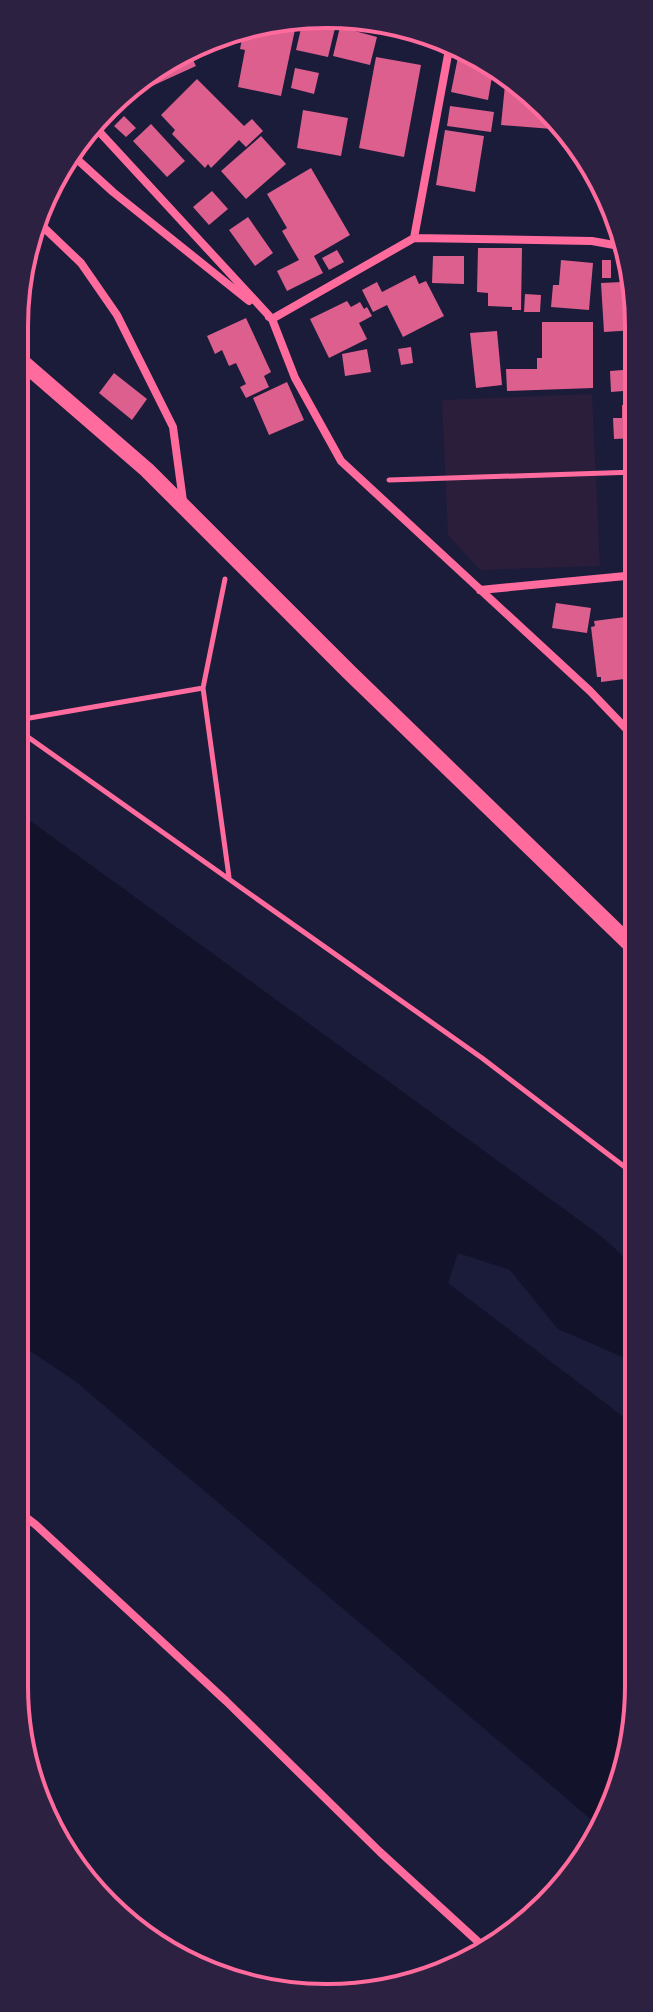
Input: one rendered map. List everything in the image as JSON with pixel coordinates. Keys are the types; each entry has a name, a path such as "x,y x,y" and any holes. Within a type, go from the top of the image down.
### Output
{"main road":[{"path":"28,367 147,470 349,672 625,939"}],"street":[{"path":"414,238 448,54"},
{"path":"100,133 272,319 295,378 341,461 590,691 625,728"},
{"path":"78,160 113,192 272,319"},
{"path":"45,229 81,263 117,315 173,427 183,506"},
{"path":"272,319 414,238 592,241 614,245"},
{"path":"480,590 625,576"},
{"path":"28,1519 215,1691 380,1852 479,1942"}],"path":[{"path":"362,481 625,472"},
{"path":"229,878 203,688 231,552"},
{"path":"28,718 203,688"},
{"path":"28,737 482,1058 625,1167"}],"shaded area":[{"path":"592,394 600,566 480,570 448,535 442,400"},
{"path":"28,819 601,1236 625,1258 625,1358 558,1329 510,1270 458,1253 448,1283 625,1418 624,1705 615,1763 593,1821 75,1381 28,1350"}],"building":[{"path":"335,28 328,57 296,50 301,30"},
{"path":"340,29 377,37 370,65 333,56"},
{"path":"295,30 281,96 238,87 245,50 240,49 242,40"},
{"path":"376,57 421,65 404,157 359,148"},
{"path":"458,58 492,78 488,100 451,92"},
{"path":"193,60 196,66 152,86 161,78"},
{"path":"295,68 319,73 314,94 291,88"},
{"path":"197,79 244,126 252,119 263,131 246,147 239,140 211,168 208,164 205,168 172,134 175,130 161,115"},
{"path":"505,88 550,129 501,125"},
{"path":"450,106 494,112 491,132 447,126"},
{"path":"303,110 348,118 341,156 297,148"},
{"path":"124,116 136,128 126,137 114,126"},
{"path":"151,124 185,161 167,177 133,141"},
{"path":"445,130 484,136 475,192 436,185"},
{"path":"261,136 286,164 246,199 221,171"},
{"path":"311,168 350,235 314,256 323,273 287,291 277,271 299,260 282,231 287,228 267,194"},
{"path":"212,191 228,209 209,225 193,207"},
{"path":"248,217 273,253 255,266 229,230"},
{"path":"478,248 522,248 521,310 488,306 488,293 477,292"},
{"path":"337,250 344,262 329,270 322,258"},
{"path":"433,256 464,256 464,284 432,283"},
{"path":"561,260 593,263 589,310 551,307 553,285 559,285"},
{"path":"602,260 611,260 611,278 602,278"},
{"path":"415,275 419,284 426,281 444,316 403,337 387,305 373,312 362,290 377,282 382,292"},
{"path":"621,282 625,331 604,332 601,283"},
{"path":"525,294 541,295 540,312 524,312"},
{"path":"347,301 351,307 360,302 372,316 359,323 367,339 329,358 310,319"},
{"path":"246,318 271,372 264,376 269,387 246,398 240,387 246,384 236,363 229,366 222,350 215,354 207,336"},
{"path":"542,322 593,322 593,388 507,391 506,369 537,369 537,358 542,358"},
{"path":"497,331 502,385 476,388 470,333"},
{"path":"411,347 413,363 401,365 398,349"},
{"path":"367,349 371,372 345,376 342,354"},
{"path":"625,370 625,391 611,392 610,371"},
{"path":"114,373 147,399 132,420 99,393"},
{"path":"287,382 304,420 269,435 253,398"},
{"path":"622,405 625,405 625,438 614,439 613,418 622,418"},
{"path":"556,603 591,608 587,633 552,628"},
{"path":"625,617 625,679 601,682 601,677 597,677 591,627 595,626 594,621"}]}
